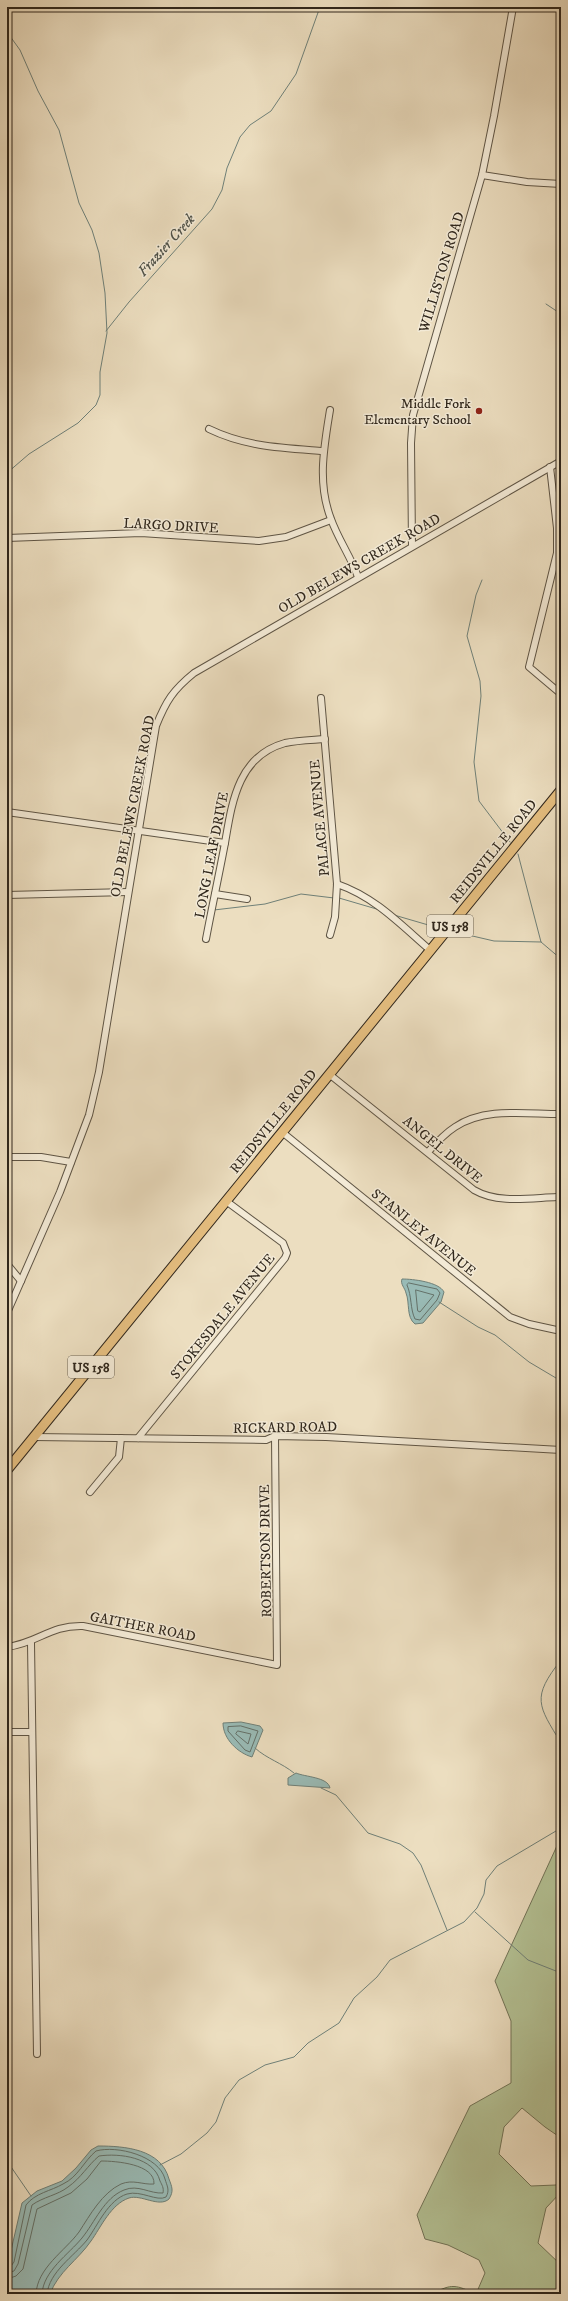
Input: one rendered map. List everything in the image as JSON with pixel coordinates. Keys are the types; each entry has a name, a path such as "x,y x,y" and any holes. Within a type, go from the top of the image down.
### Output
{"highway":[{"name":"REIDSVILLE ROAD","path":"7,1470 561,790"}],"street":[{"name":"WILLISTON ROAD","path":"412,546 413,415 482,175 513,7"},
{"path":"482,175 527,182 561,184"},
{"path":"330,410 323,450 322,476 325,499 331,520 358,577"},
{"path":"209,429 244,443 266,447 323,450"},
{"name":"OLD BELEWS CREEK ROAD","path":"7,1313 72,1162 89,1115 99,1072 156,726 166,702 176,687 194,673 561,461"},
{"path":"550,467 557,528 556,553 529,667 561,694"},
{"name":"LARGO DRIVE","path":"7,538 141,533 258,541 286,537 331,520"},
{"name":"PALACE AVENUE","path":"321,698 337,884 335,917 330,935"},
{"name":"LONG LEAF DRIVE","path":"206,939 233,796 250,764 271,748 285,743 324,739"},
{"path":"7,812 225,843"},
{"path":"337,884 362,894 377,904 430,950"},
{"path":"7,895 128,892"},
{"path":"215,894 247,899"},
{"name":"ANGEL DRIVE","path":"329,1074 483,1196 494,1198 557,1197"},
{"path":"428,1152 448,1132 475,1117 489,1114 560,1114"},
{"name":"STANLEY AVENUE","path":"282,1132 504,1313 529,1324 561,1331"},
{"path":"7,1157 41,1157 72,1162"},
{"name":"STOKESDALE AVENUE","path":"138,1438 285,1258 287,1253 283,1243 226,1201"},
{"path":"7,1264 21,1281"},
{"name":"RICKARD ROAD","path":"34,1437 266,1440 275,1436 326,1437 561,1450"},
{"name":"ROBERTSON DRIVE","path":"275,1436 277,1665"},
{"path":"90,1492 119,1456 121,1438"},
{"name":"GAITHER ROAD","path":"7,1648 30,1643 60,1627 83,1626 277,1665"},
{"path":"30,1643 37,2054"},
{"path":"7,1732 31,1732"}],"green space":[{"path":"561,1837 561,2138 522,2108 504,2127 499,2154 531,2186 556,2185 561,2177 561,2192 546,2208 538,2243 561,2265 561,2294 476,2294 485,2273 479,2260 448,2245 425,2239 417,2215 470,2106 511,2083 511,2021 495,1981"},
{"path":"454,2286 476,2294 432,2294 444,2288"}],"water":[{"path":"402,1279 419,1280 431,1283 444,1292 441,1302 423,1323 415,1324 410,1318 407,1297 402,1284"},
{"path":"241,1722 260,1726 263,1730 252,1757 237,1749 228,1740 224,1729 223,1723"},
{"path":"296,1773 321,1779 328,1784 330,1788 288,1785 288,1778"},
{"path":"98,2146 119,2147 141,2151 150,2155 165,2169 172,2187 172,2194 169,2199 155,2202 134,2197 129,2198 117,2205 107,2216 86,2248 58,2279 50,2294 7,2294 7,2268 22,2203 37,2191 62,2181 76,2168 91,2150"}],"waterway":[{"name":"Frazier Creek","path":"106,331 129,302 212,209 222,190 227,168 240,137 250,125 271,111 296,74 320,7"},
{"path":"7,32 20,50 38,91 59,130 79,203 92,230 99,253 105,293 107,333 100,372 100,395 96,405 78,423 29,454 7,473"},
{"path":"546,304 561,314"},
{"path":"482,580 476,595 467,636 480,681 481,696 474,762 479,801 510,842"},
{"path":"518,854 541,942 561,959"},
{"path":"214,910 265,904 301,894 334,898"},
{"path":"339,898 380,910"},
{"path":"394,915 442,929"},
{"path":"451,931 494,941 541,942"},
{"path":"439,1302 478,1327 495,1335 529,1362 561,1381"},
{"path":"561,1660 545,1684 541,1702 547,1719 561,1743"},
{"path":"255,1748 294,1773"},
{"path":"321,1788 336,1795 368,1833 400,1844 413,1853 421,1865 447,1930"},
{"path":"160,2165 181,2154 207,2133 216,2122 225,2098 239,2080 265,2065 294,2057 308,2043 339,2023 354,1998 377,1977 390,1960 464,1922 477,1908 484,1894 486,1880 497,1866 561,1828"},
{"path":"475,1912 528,1960 561,1973"},
{"path":"7,2161 31,2196"}],"place":[{"name":"Middle Fork Elementary School","path":"479,411"}]}
